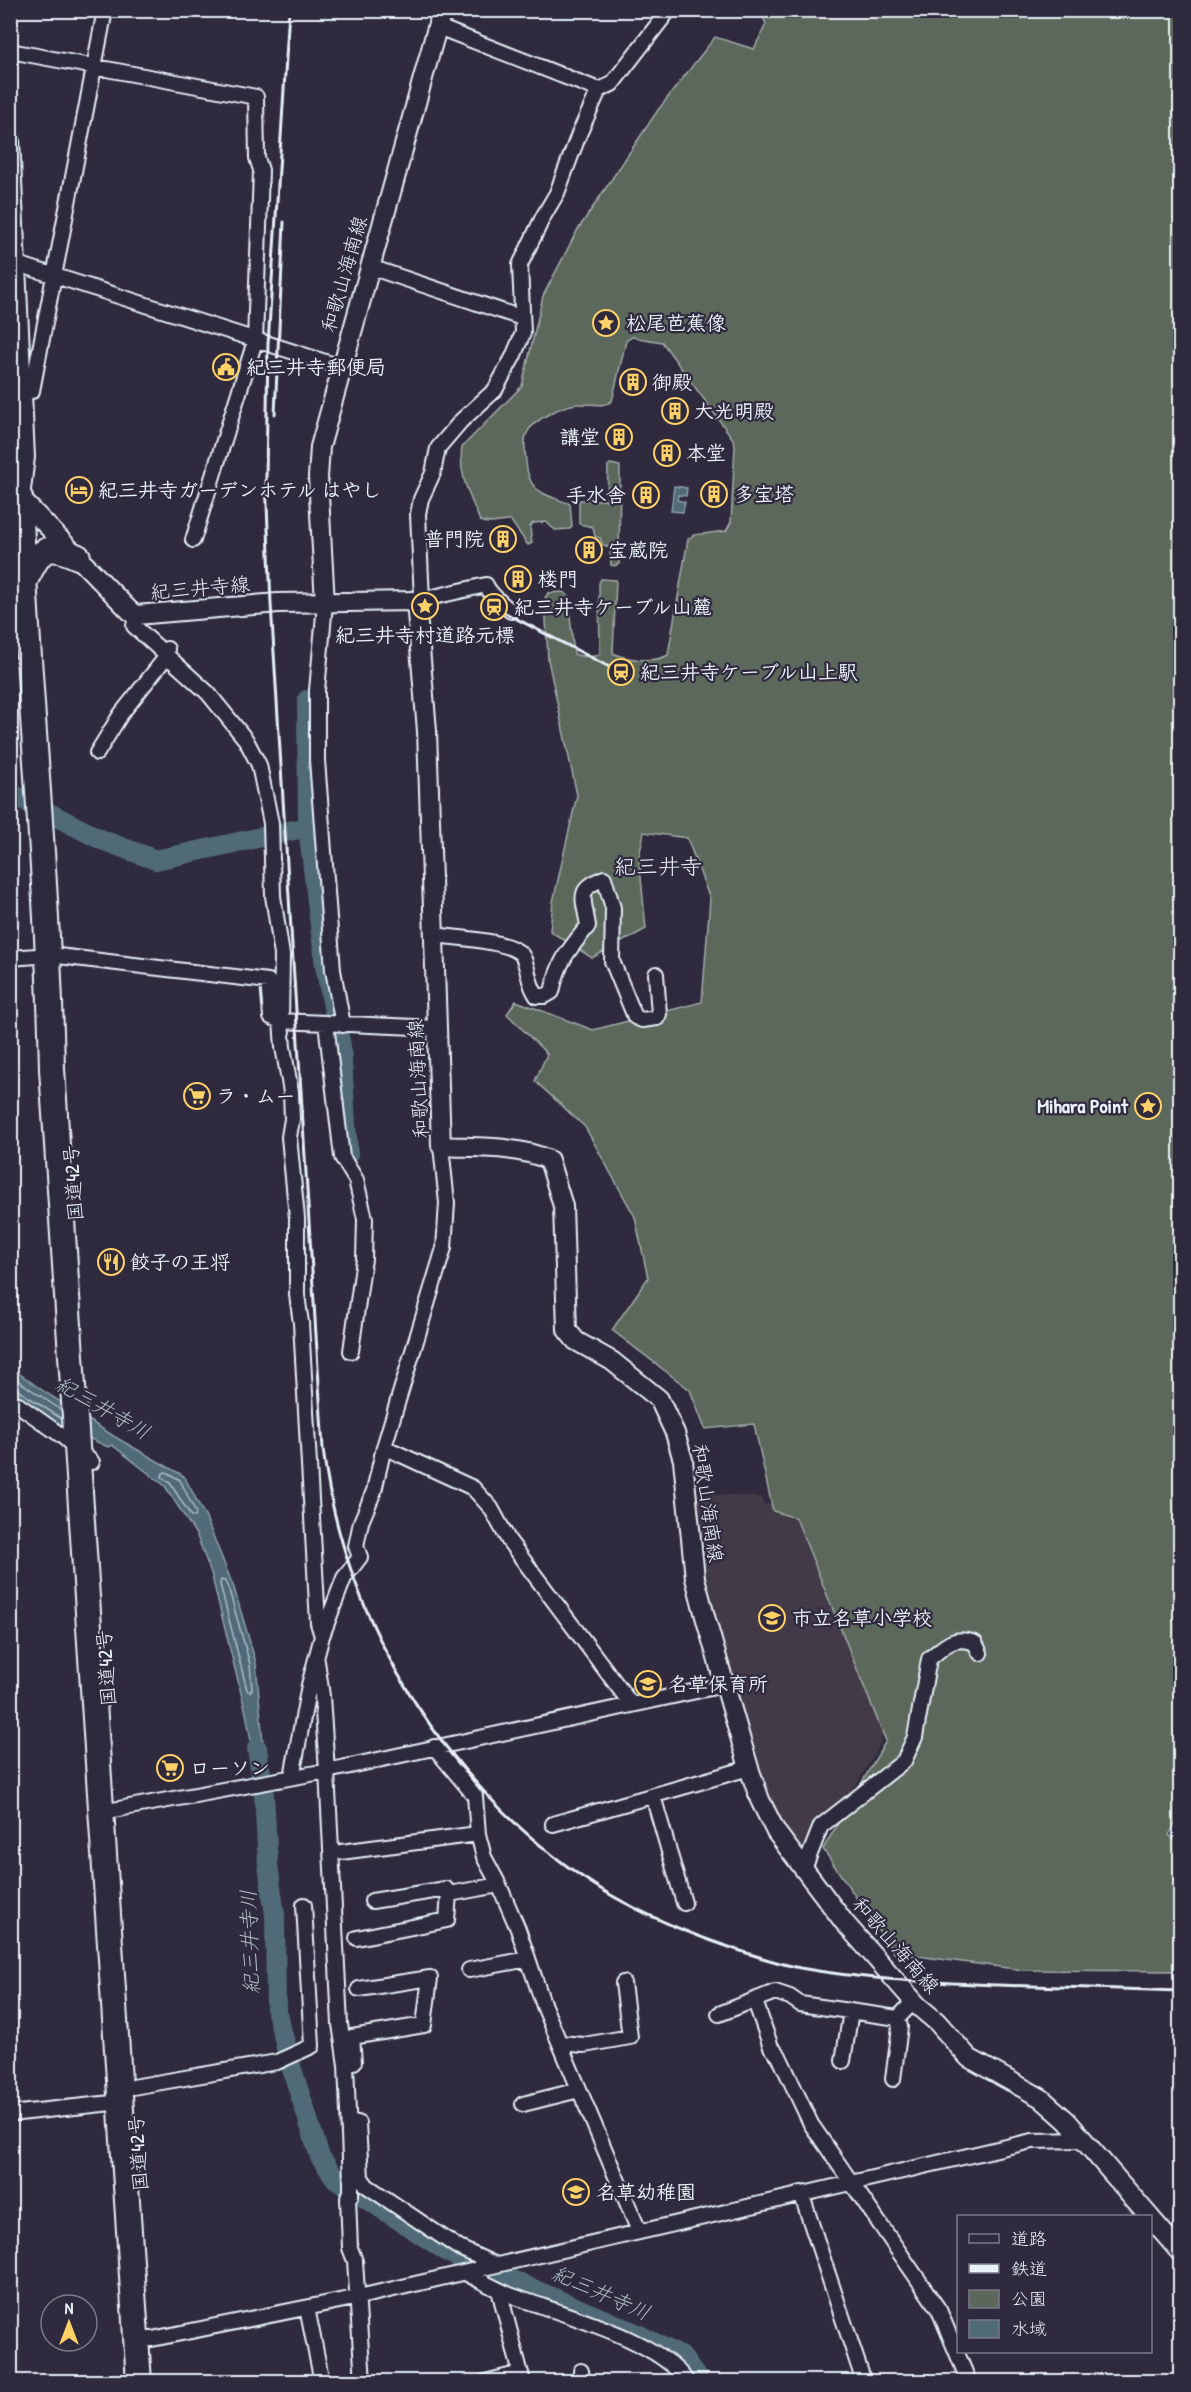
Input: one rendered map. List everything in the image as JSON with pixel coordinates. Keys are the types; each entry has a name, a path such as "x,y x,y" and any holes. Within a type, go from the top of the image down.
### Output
{"highway":[{"name":"国道42号","path":"15,494 24,584 19,641 40,802 50,955 52,1069 81,1408 128,2094 144,2339 140,2382"},
{"path":"24,584 42,552 56,550 78,557"},
{"name":"国道42号","path":"144,2339 154,2382"}],"main road":[{"name":"和歌山海南線","path":"325,604 318,477 320,447 440,19"},
{"path":"10,139 13,266 25,457 15,494"},
{"path":"10,433 15,494"},
{"name":"紀三井寺線","path":"15,494 130,611 139,615 278,603 325,604"},
{"name":"和歌山海南線","path":"419,600 427,731 441,1146 506,1150 538,1155 549,1160 563,1206 567,1330 576,1341 612,1361 659,1400 675,1432 682,1460 695,1578 749,1768 760,1800 776,1832 844,1922 914,2002 937,2022 969,2058 1041,2098 1084,2140 1148,2215"},
{"path":"325,604 419,600"},
{"name":"和歌山海南線","path":"1152,2219 1180,2252"}],"street":[{"path":"22,393 32,391 105,10"},
{"path":"511,611 489,592 486,585 419,600 418,514 421,499 433,473 438,448 461,421 495,390 505,374 523,333 520,265 557,194 579,134 599,90 612,84 669,10"},
{"path":"440,19 599,90"},
{"path":"10,51 255,97 257,158 261,170 255,341 193,540"},
{"path":"13,266 24,266 255,341 341,366"},
{"path":"370,267 522,318"},
{"path":"325,604 317,690 317,764 333,970 343,1025"},
{"path":"97,753 121,714 166,657 167,649 142,624 139,615"},
{"path":"166,657 208,693 246,740 259,765 271,823 273,896 283,974 281,1021 291,1092 292,1119 289,1137 297,1218 297,1295 301,1323 318,1623 322,1636"},
{"path":"434,935 511,946 522,954 531,989 537,996 545,996 552,993 556,972 564,956 588,926 583,893 588,885 604,878 613,908 612,961 635,1017 650,1020 657,1018 659,1014 656,974"},
{"path":"10,958 50,955 268,981 271,1017 281,1021 437,1028"},
{"path":"326,1023 342,1157 356,1180 365,1219 364,1259 351,1351"},
{"path":"292,1777 309,1685 322,1636 344,1578 360,1557 356,1546 361,1522 374,1491 384,1447 444,1248 447,1203 441,1146"},
{"path":"10,1400 84,1450"},
{"path":"384,1447 473,1488 491,1508 509,1541 632,1704"},
{"path":"804,1869 821,1826 904,1761 915,1737 929,1659 952,1641 965,1640 975,1643 980,1653"},
{"path":"317,1661 322,1696 327,1771 340,2024 346,2065 351,2188 348,2197 350,2248 356,2261 363,2382"},
{"path":"109,1810 327,1771 724,1684"},
{"path":"434,1747 475,1796 478,1834 484,1857 499,1885 579,2090 639,2231"},
{"path":"553,1824 749,1768"},
{"path":"653,1796 684,1903"},
{"path":"341,1852 478,1834"},
{"path":"449,1894 499,1885"},
{"path":"372,1902 446,1890 449,1894"},
{"path":"357,1938 447,1920 449,1894"},
{"path":"10,2114 128,2094 277,2062 312,2046 304,1905"},
{"path":"469,1970 528,1959"},
{"path":"358,1989 430,1978 424,2025 352,2037 361,2178 367,2186 459,2248 494,2264"},
{"path":"560,2043 584,2045 630,2037 623,1983"},
{"path":"718,2014 775,1992 790,1997 800,2004 898,2018"},
{"path":"755,2001 771,2047 779,2056 807,2116 939,2310 969,2382"},
{"path":"898,2018 914,2002"},
{"path":"843,2061 851,2011"},
{"path":"893,2079 900,2027 898,2018"},
{"path":"523,2104 579,2090"},
{"path":"144,2339 358,2297 1032,2141 1084,2140"},
{"path":"801,2193 864,2382"},
{"path":"467,2272 499,2290 621,2336 659,2356 687,2382"},
{"path":"485,2382 522,2377 499,2290"},
{"path":"307,2308 322,2382"}],"shaded area":[{"path":"690,1493 762,1497 763,1504 787,1505 819,1547 886,1704 881,1742 852,1792 824,1818 803,1860 762,1794 704,1600"}],"green space":[{"path":"760,11 1180,11 1180,1818 1169,1835 1180,1845 1180,1971 1023,1970 894,1953 823,1849 886,1741 796,1518 773,1511 754,1424 705,1429 690,1390 612,1330 648,1278 635,1217 585,1127 535,1081 547,1054 507,1014 516,1001 593,1030 702,1002 710,899 687,838 644,832 639,857 646,929 592,958 550,931 553,902 577,795 548,660 545,598 548,593 564,592 568,596 574,654 594,656 600,654 599,583 601,579 616,580 613,653 641,660 668,655 688,539 694,535 726,531 731,522 735,446 733,439 662,342 632,337 626,341 612,401 596,405 577,404 564,407 535,423 526,436 525,454 530,480 539,491 570,504 572,526 570,529 555,530 546,522 533,523 530,527 532,543 528,545 511,521 488,523 480,521 463,476 461,457 462,447 522,386 543,296 577,231 658,110 715,37 754,49 766,24"},
{"path":"610,464 620,466 619,564 614,566 611,565 610,548 602,544 600,538 595,537 593,527 579,524 580,500 607,500 608,466"}],"water":[{"path":"674,486 687,488 686,496 678,495 677,500 685,502 683,512 671,511"},
{"path":"10,1367 115,1437 184,1476 206,1518 234,1588 256,1663 266,1776 257,1774 246,1713 211,1573 197,1536 165,1486 112,1445 108,1447 56,1423 11,1393"}],"waterway":[{"path":"307,700 308,827 325,966 341,1046 348,1154"},
{"path":"10,793 102,840 156,860 308,827"},
{"path":"350,1157 362,1179"},
{"name":"紀三井寺川","path":"257,1748 264,1794 268,1865 275,1915 276,2008 290,2063 320,2157 336,2179 449,2253 638,2334 682,2357 700,2382"}],"railway":[{"path":"289,10 268,344 266,479 271,604 323,1449 335,1515 355,1581 382,1644 416,1703 456,1759 502,1810 553,1855 609,1894 668,1924 764,1959 825,1972 874,1978 998,1985 1180,1991"},
{"path":"275,414 284,222"},
{"path":"490,605 619,672"}],"place":[{"name":"松尾芭蕉像","path":"606,323"},
{"name":"紀三井寺郵便局","path":"226,367"},
{"name":"御殿","path":"633,382"},
{"name":"大光明殿","path":"675,411"},
{"name":"講堂","path":"619,437"},
{"name":"本堂","path":"667,453"},
{"name":"紀三井寺ガーデンホテル はやし","path":"79,490"},
{"name":"多宝塔","path":"714,494"},
{"name":"手水舎","path":"646,495"},
{"name":"普門院","path":"503,539"},
{"name":"宝蔵院","path":"589,550"},
{"name":"楼門","path":"518,579"},
{"name":"紀三井寺村道路元標","path":"425,606"},
{"name":"紀三井寺ケーブル山麓","path":"494,607"},
{"name":"紀三井寺ケーブル山上駅","path":"621,672"},
{"name":"ラ・ムー","path":"197,1096"},
{"name":"Mihara Point","path":"1148,1106"},
{"name":"餃子の王将","path":"111,1262"},
{"name":"市立名草小学校","path":"772,1618"},
{"name":"名草保育所","path":"648,1684"},
{"name":"ローソン","path":"170,1768"},
{"name":"名草幼稚園","path":"576,2192"}],"district":[{"name":"紀三井寺","path":"658,866"}]}
